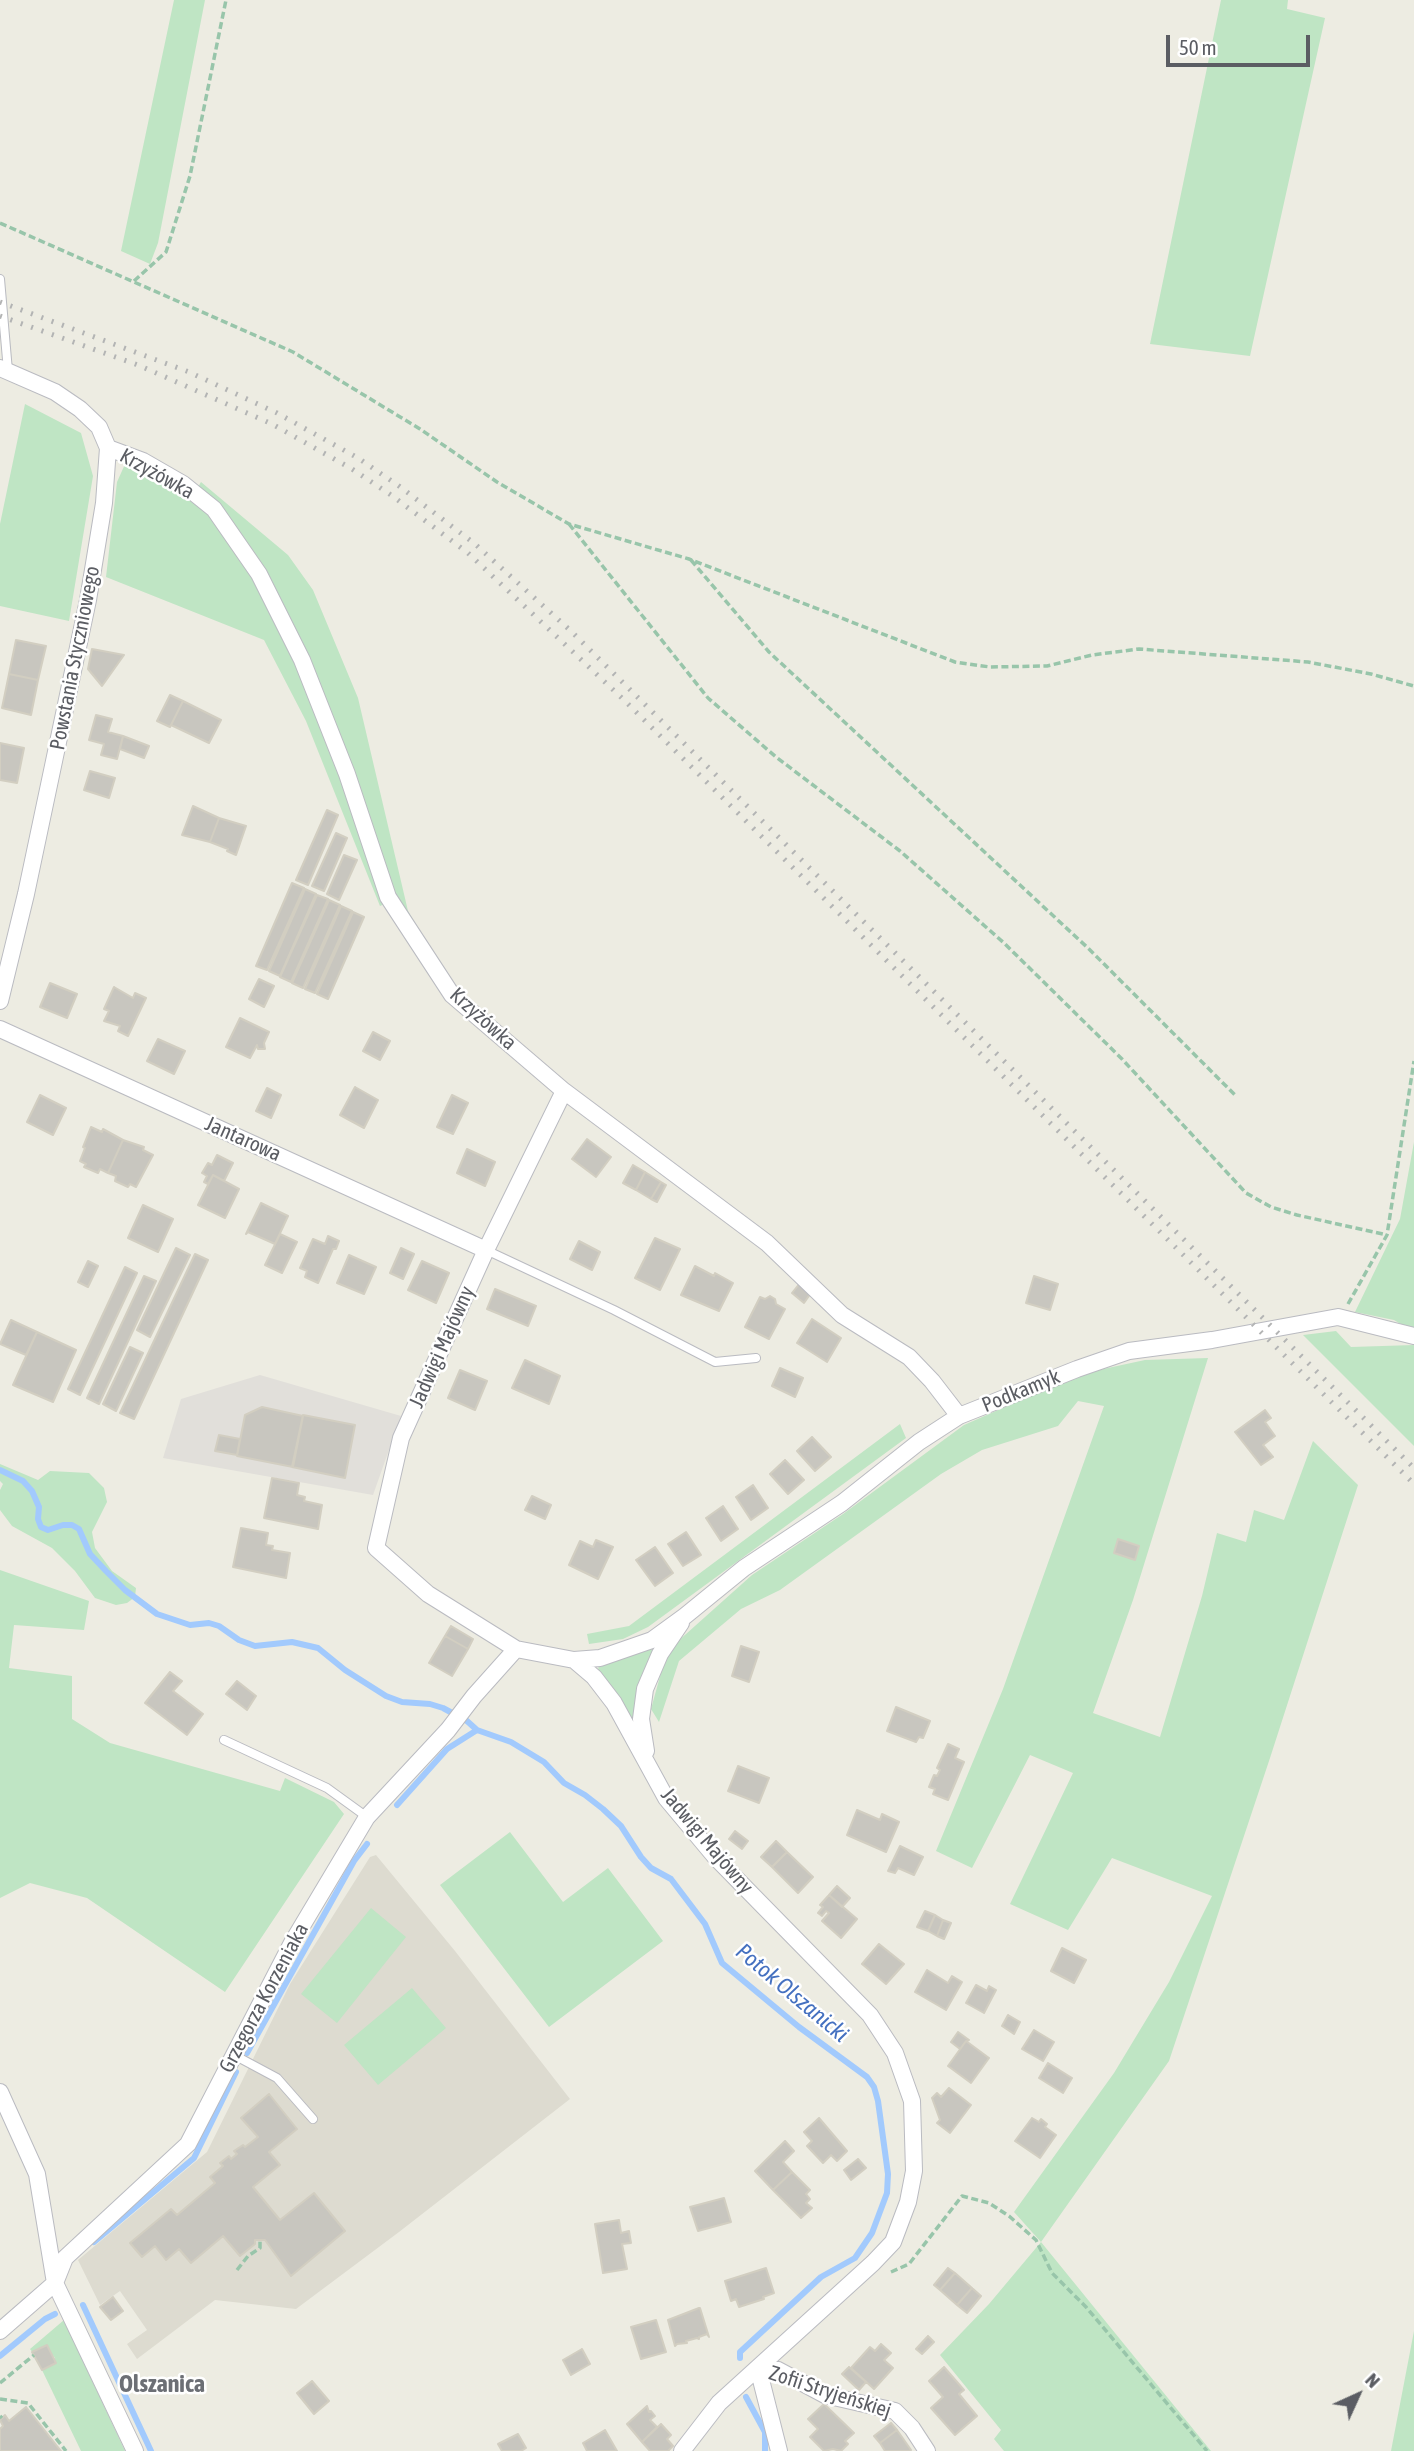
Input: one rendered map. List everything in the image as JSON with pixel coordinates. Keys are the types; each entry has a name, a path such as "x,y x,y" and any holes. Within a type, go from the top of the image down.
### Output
{"street":[{"path":"4,369 55,392 80,409 99,427 108,448"},
{"name":"Powstania Styczniowego","path":"0,1001 26,894 88,600 104,503 108,448"},
{"name":"Krzyżówka","path":"108,448 143,461 183,484 214,509 259,574 302,660 347,774 388,897 452,995 564,1091 767,1243 842,1315 909,1357 959,1416"},
{"name":"Jantarowa","path":"0,1029 486,1250"},
{"path":"486,1250 564,1091"},
{"name":"Jadwigi Majówny","path":"486,1250 401,1438 376,1548 428,1594 516,1649 574,1660 594,1677 614,1703 666,1798 717,1859 870,2015 895,2053 912,2101 914,2171 908,2202 893,2242 719,2403 682,2451"},
{"name":"Podkamyk","path":"574,1660 600,1658 652,1640 744,1568 842,1503 919,1441 959,1416 1077,1369 1129,1351 1212,1340 1338,1317 1414,1336"},
{"name":"Podkamyk","path":"647,1764 641,1719 645,1689 660,1654 685,1616"},
{"name":"Grzegorza Korzeniaka","path":"0,2331 55,2283 65,2258 188,2144 293,1941 367,1817 448,1730 516,1649"},
{"path":"0,2092 37,2174 55,2283 135,2451"},
{"name":"Zofii Stryjeńskiej","path":"779,2451 758,2368 778,2370 825,2395 895,2411 912,2428 928,2451"}],"lane":[{"path":"0,279 4,369"},
{"name":"Jantarowa","path":"486,1250 614,1310 715,1362 756,1358"},
{"path":"224,1740 327,1788 367,1817"},
{"path":"234,2054 278,2078 313,2119"}],"path":[{"path":"134,281 166,252 190,176 226,0"},
{"path":"0,223 293,352 420,429 497,482 569,524 690,559 955,662 989,667 1047,666 1092,655 1139,649 1308,662 1414,685"},
{"path":"569,524 708,698 776,757 900,851 1004,943 1122,1059 1246,1193 1271,1207 1297,1215 1387,1235"},
{"path":"690,559 769,652 1089,949 1237,1097"},
{"path":"1338,1317 1361,1283 1387,1235 1414,1061"},
{"path":"962,2196 989,2203 1009,2216 1036,2240 1052,2273 1086,2307 1207,2451"},
{"path":"237,2270 248,2256 260,2248 260,2240"},
{"path":"0,2383 34,2355"},
{"path":"0,2399 28,2403 66,2451"}],"shaded area":[{"path":"260,1375 401,1416 373,1495 163,1458 181,1399"},
{"path":"376,1855 570,2099 296,2309 215,2300 137,2359 127,2344 147,2330 120,2291 100,2305 78,2260 207,2152 290,1984 370,1857"}],"green space":[{"path":"174,0 205,0 158,243 150,264 121,251"},
{"path":"1221,0 1288,0 1287,9 1325,18 1250,356 1150,344"},
{"path":"25,404 81,433 93,476 69,621 0,606 0,524"},
{"path":"126,462 133,462 191,497 215,517 263,593 295,654 387,903 380,906 306,721 264,640 106,577 117,482"},
{"path":"201,482 288,555 313,590 358,698 408,911 448,979 389,890 327,702 198,487"},
{"path":"1414,1142 1414,1332 1394,1320 1355,1312 1400,1219"},
{"path":"1336,1331 1351,1347 1414,1345 1414,1446 1303,1335"},
{"path":"1208,1358 1133,1600 1093,1713 1160,1737 1202,1596 1217,1533 1246,1542 1254,1510 1284,1520 1313,1441 1358,1485 1169,2061 1041,2242 1014,2212 1114,2073 1169,1982 1212,1896 1112,1858 1068,1930 1010,1904 1073,1773 1030,1755 972,1868 936,1851 1003,1689 1104,1406 1078,1401 1058,1426 982,1450 941,1474 780,1590 741,1609 679,1661 659,1722 651,1709 667,1651 752,1575 843,1514 964,1425 1080,1374 1145,1360"},
{"path":"900,1424 906,1438 648,1627 623,1639 589,1644 587,1634 629,1626"},
{"path":"0,1464 38,1480 50,1471 89,1473 104,1488 107,1502 92,1532 95,1548 112,1571 136,1588 135,1597 127,1603 116,1605 95,1598 75,1571 52,1548 12,1526 0,1510 0,1490 3,1484 0,1481"},
{"path":"0,1570 89,1601 84,1630 14,1625 9,1668 72,1676 72,1719 110,1743 280,1791 285,1778 334,1802 344,1814 225,1992 87,1898 30,1883 0,1898"},
{"path":"659,1641 645,1669 636,1699 636,1729 598,1670 599,1665"},
{"path":"510,1832 563,1902 608,1868 663,1941 549,2027 440,1885"},
{"path":"371,1908 406,1937 337,2023 301,1994"},
{"path":"412,1988 446,2028 378,2085 344,2045"},
{"path":"1041,2242 1211,2451 1004,2451 994,2439 1001,2430 940,2355 989,2304"},
{"path":"64,2320 125,2451 81,2451 42,2370 55,2358 51,2353 33,2353 30,2349"},
{"path":"1414,2331 1414,2451 1391,2451"}],"building":[{"path":"16,640 46,646 38,680 9,674"},
{"path":"92,649 124,655 102,686 88,669"},
{"path":"9,674 38,680 31,715 2,708"},
{"path":"170,695 183,701 170,727 157,721"},
{"path":"183,701 221,720 209,743 171,725"},
{"path":"96,715 112,719 108,732 123,736 117,759 101,755 104,744 89,740"},
{"path":"123,736 149,746 144,758 120,749"},
{"path":"0,743 24,748 17,783 0,780"},
{"path":"90,771 115,778 109,798 84,790"},
{"path":"193,806 219,818 210,842 182,835"},
{"path":"327,810 338,815 308,885 296,880"},
{"path":"219,818 246,826 236,855 210,842"},
{"path":"336,833 347,838 324,891 312,886"},
{"path":"344,855 357,860 339,900 327,894"},
{"path":"292,883 304,888 267,970 256,966"},
{"path":"305,889 316,894 280,976 269,971"},
{"path":"317,895 328,899 291,982 280,977"},
{"path":"329,900 340,905 303,988 292,983"},
{"path":"341,906 352,911 315,993 305,989"},
{"path":"353,912 364,917 328,999 317,994"},
{"path":"259,979 274,986 264,1007 249,999"},
{"path":"50,983 77,994 67,1018 40,1007"},
{"path":"114,987 133,998 135,993 146,998 128,1036 118,1031 120,1026 104,1021 109,1011 104,1009"},
{"path":"240,1018 269,1032 264,1043 265,1049 258,1049 257,1045 250,1058 226,1047"},
{"path":"373,1032 390,1041 380,1060 363,1051"},
{"path":"158,1039 185,1051 174,1074 147,1061"},
{"path":"355,1087 378,1100 364,1128 340,1115"},
{"path":"267,1088 281,1095 271,1118 256,1111"},
{"path":"40,1095 66,1108 53,1135 27,1122"},
{"path":"452,1095 468,1103 453,1134 437,1127"},
{"path":"91,1127 102,1132 103,1129 123,1140 108,1173 100,1169 98,1173 84,1167 86,1164 80,1161"},
{"path":"587,1139 611,1157 596,1177 572,1159"},
{"path":"123,1140 144,1147 143,1150 153,1155 136,1187 130,1184 128,1187 115,1181 116,1176 108,1173"},
{"path":"467,1149 495,1162 485,1186 457,1173"},
{"path":"217,1155 233,1163 224,1181 213,1175 208,1184 204,1182 207,1176 202,1173 208,1163 212,1165"},
{"path":"633,1165 645,1172 636,1190 623,1183"},
{"path":"645,1172 661,1182 651,1199 636,1190"},
{"path":"213,1175 239,1189 225,1218 198,1205"},
{"path":"661,1182 666,1185 657,1202 651,1199"},
{"path":"261,1203 288,1216 275,1244 248,1232 246,1234"},
{"path":"143,1205 173,1219 158,1252 128,1238"},
{"path":"280,1234 297,1242 282,1273 265,1265"},
{"path":"328,1236 339,1241 318,1283 305,1277 307,1271 300,1268 313,1239 325,1244"},
{"path":"655,1238 680,1249 660,1290 635,1278"},
{"path":"579,1241 600,1252 592,1270 570,1259"},
{"path":"176,1248 190,1255 150,1337 137,1330"},
{"path":"401,1248 414,1254 403,1279 390,1273"},
{"path":"195,1254 208,1260 134,1419 120,1413"},
{"path":"349,1255 376,1267 364,1294 337,1283"},
{"path":"88,1261 98,1266 88,1287 78,1282"},
{"path":"422,1261 449,1273 436,1303 408,1290"},
{"path":"695,1266 733,1283 719,1311 681,1295"},
{"path":"125,1267 137,1273 80,1395 68,1389"},
{"path":"144,1276 156,1281 99,1404 87,1398"},
{"path":"1034,1276 1058,1284 1050,1310 1026,1303"},
{"path":"800,1283 811,1293 804,1303 792,1293"},
{"path":"495,1289 536,1306 528,1326 487,1309"},
{"path":"770,1296 775,1299 776,1304 785,1309 769,1339 745,1327 760,1297 765,1299"},
{"path":"812,1319 841,1338 827,1362 797,1343"},
{"path":"11,1320 37,1332 26,1355 0,1344"},
{"path":"37,1332 76,1350 53,1402 13,1385"},
{"path":"130,1347 143,1353 116,1411 103,1404"},
{"path":"525,1360 560,1376 549,1404 512,1388"},
{"path":"780,1368 803,1378 795,1397 772,1386"},
{"path":"460,1370 487,1381 475,1410 448,1398"},
{"path":"262,1407 303,1416 293,1467 237,1456 245,1415"},
{"path":"1265,1410 1271,1418 1265,1422 1275,1436 1263,1445 1273,1457 1261,1465 1235,1432"},
{"path":"303,1415 355,1425 345,1478 292,1467"},
{"path":"219,1435 240,1439 237,1455 215,1451"},
{"path":"812,1437 831,1457 815,1471 797,1451"},
{"path":"785,1460 804,1480 788,1494 770,1474"},
{"path":"272,1478 299,1483 297,1495 305,1497 304,1501 322,1505 318,1529 264,1518"},
{"path":"753,1485 768,1508 751,1520 736,1497"},
{"path":"532,1496 551,1505 545,1519 525,1510"},
{"path":"723,1506 738,1529 721,1541 706,1518"},
{"path":"241,1528 268,1533 266,1545 273,1546 272,1550 290,1553 286,1578 233,1567"},
{"path":"686,1532 701,1555 683,1566 668,1544"},
{"path":"1118,1539 1139,1546 1135,1560 1114,1553"},
{"path":"596,1540 613,1547 598,1579 569,1565 580,1541 593,1547"},
{"path":"655,1547 673,1573 655,1586 636,1560"},
{"path":"451,1626 473,1639 468,1649 445,1636"},
{"path":"445,1636 468,1649 452,1676 429,1663"},
{"path":"741,1646 759,1652 749,1682 732,1676"},
{"path":"170,1672 182,1681 173,1691 203,1714 187,1735 145,1703"},
{"path":"237,1681 256,1696 247,1710 226,1694"},
{"path":"896,1707 930,1721 923,1738 919,1737 916,1742 887,1731"},
{"path":"948,1744 959,1749 955,1758 964,1762 948,1800 933,1794 935,1789 929,1787 934,1775 937,1776 940,1770 937,1768"},
{"path":"738,1766 769,1778 759,1803 728,1791"},
{"path":"857,1810 880,1820 882,1814 899,1822 886,1852 847,1835"},
{"path":"735,1831 748,1841 742,1849 729,1839"},
{"path":"776,1841 787,1852 772,1867 761,1857"},
{"path":"900,1846 923,1857 914,1875 898,1868 895,1873 888,1871"},
{"path":"787,1852 813,1877 798,1893 772,1867"},
{"path":"837,1886 850,1898 842,1907 829,1895"},
{"path":"829,1895 857,1919 841,1938 822,1921 829,1913 826,1911 822,1916 818,1913 823,1907 820,1905"},
{"path":"925,1911 935,1915 928,1931 917,1927"},
{"path":"935,1915 943,1920 937,1936 928,1931"},
{"path":"943,1920 951,1923 944,1939 937,1936"},
{"path":"879,1944 904,1964 886,1984 862,1964"},
{"path":"1062,1948 1086,1960 1074,1983 1051,1971"},
{"path":"927,1970 948,1983 952,1976 962,1982 946,2010 915,1992"},
{"path":"976,1985 987,1991 989,1986 996,1990 984,2013 966,2003"},
{"path":"1008,2015 1020,2022 1014,2034 1002,2026"},
{"path":"1034,2030 1054,2042 1043,2061 1022,2049"},
{"path":"958,2032 969,2040 960,2049 951,2042"},
{"path":"966,2041 989,2058 971,2083 948,2066"},
{"path":"1048,2063 1072,2078 1063,2093 1039,2078"},
{"path":"949,2088 971,2105 950,2133 937,2123 940,2120 932,2098 937,2093 941,2097"},
{"path":"269,2094 297,2129 269,2152 280,2165 253,2187 280,2220 314,2193 345,2231 291,2276 265,2240 255,2240 255,2244 240,2256 223,2236 191,2263 179,2249 166,2260 155,2246 142,2257 130,2243 171,2209 177,2215 215,2183 210,2177 223,2166 220,2163 229,2156 231,2159 237,2154 234,2151 258,2137 241,2118"},
{"path":"819,2118 847,2151 837,2161 831,2155 823,2163 807,2146 812,2141 804,2132"},
{"path":"1032,2118 1039,2122 1041,2119 1047,2124 1045,2127 1056,2135 1040,2158 1015,2141"},
{"path":"785,2141 794,2151 783,2162 792,2172 773,2190 755,2171"},
{"path":"858,2159 866,2168 851,2180 844,2170"},
{"path":"792,2172 810,2190 806,2194 810,2199 806,2203 812,2208 801,2218 773,2190"},
{"path":"724,2198 731,2222 698,2231 690,2207"},
{"path":"619,2220 621,2233 629,2231 631,2243 622,2244 627,2269 603,2273 595,2224"},
{"path":"766,2268 774,2293 739,2307 736,2299 731,2301 725,2281"},
{"path":"948,2268 955,2273 940,2290 934,2285"},
{"path":"955,2273 972,2288 957,2305 940,2290"},
{"path":"972,2288 981,2296 967,2313 957,2305"},
{"path":"113,2297 123,2311 111,2320 100,2307"},
{"path":"700,2308 709,2337 707,2334 675,2346 668,2320"},
{"path":"656,2320 666,2352 641,2359 631,2327"},
{"path":"928,2336 934,2342 922,2354 916,2349"},
{"path":"881,2344 891,2353 884,2360 893,2368 874,2389 851,2368 870,2347 875,2351"},
{"path":"47,2345 56,2363 42,2370 32,2352"},
{"path":"582,2349 590,2364 571,2375 563,2360"},
{"path":"849,2367 866,2382 859,2390 842,2374"},
{"path":"944,2367 964,2390 959,2394 977,2416 955,2435 931,2408 943,2397 929,2381"},
{"path":"312,2381 329,2401 314,2414 297,2393"},
{"path":"824,2404 854,2433 845,2441 848,2444 841,2451 824,2451 810,2437 818,2429 808,2419"},
{"path":"647,2406 649,2412 655,2416 650,2420 657,2427 642,2442 627,2424"},
{"path":"26,2407 61,2451 0,2451 0,2429 3,2426 0,2420 5,2415 9,2421"},
{"path":"891,2423 897,2430 880,2443 874,2436"},
{"path":"661,2424 671,2435 667,2439 673,2446 668,2451 650,2451 642,2442"},
{"path":"605,2430 617,2451 587,2451 583,2443"},
{"path":"897,2430 910,2451 885,2451 880,2443"},
{"path":"518,2434 526,2448 521,2451 502,2451 498,2444"}],"waterway":[{"name":"Potok Olszanicki","path":"0,1470 23,1481 32,1491 39,1507 38,1519 41,1527 48,1530 72,1525 79,1529 90,1554 125,1590 157,1614 190,1625 209,1623 219,1626 239,1640 255,1646 292,1642 318,1648 345,1670 386,1696 402,1702 443,1708 467,1721 477,1730 511,1742 544,1762 564,1783 585,1795 621,1826 651,1868 671,1879 705,1924 722,1963 799,2027 867,2077 874,2087 878,2101 888,2174 887,2193 872,2233 855,2258 821,2277 740,2352 740,2358"},
{"path":"397,1805 447,1749 477,1730"},
{"path":"247,2053 354,1861 367,1844"},
{"path":"94,2242 194,2158 236,2072"},
{"path":"83,2305 151,2451"},
{"path":"0,2356 55,2314"},
{"name":"Potok Olszanicki","path":"746,2397 765,2432 765,2451"}],"railway":[{"path":"0,302 189,372 277,413 358,458 475,544 572,632 1414,1468"},
{"path":"0,316 138,365 272,424 352,469 468,553 625,701 1414,1484"}],"district":[{"name":"Olszanica","path":"162,2384"}]}
